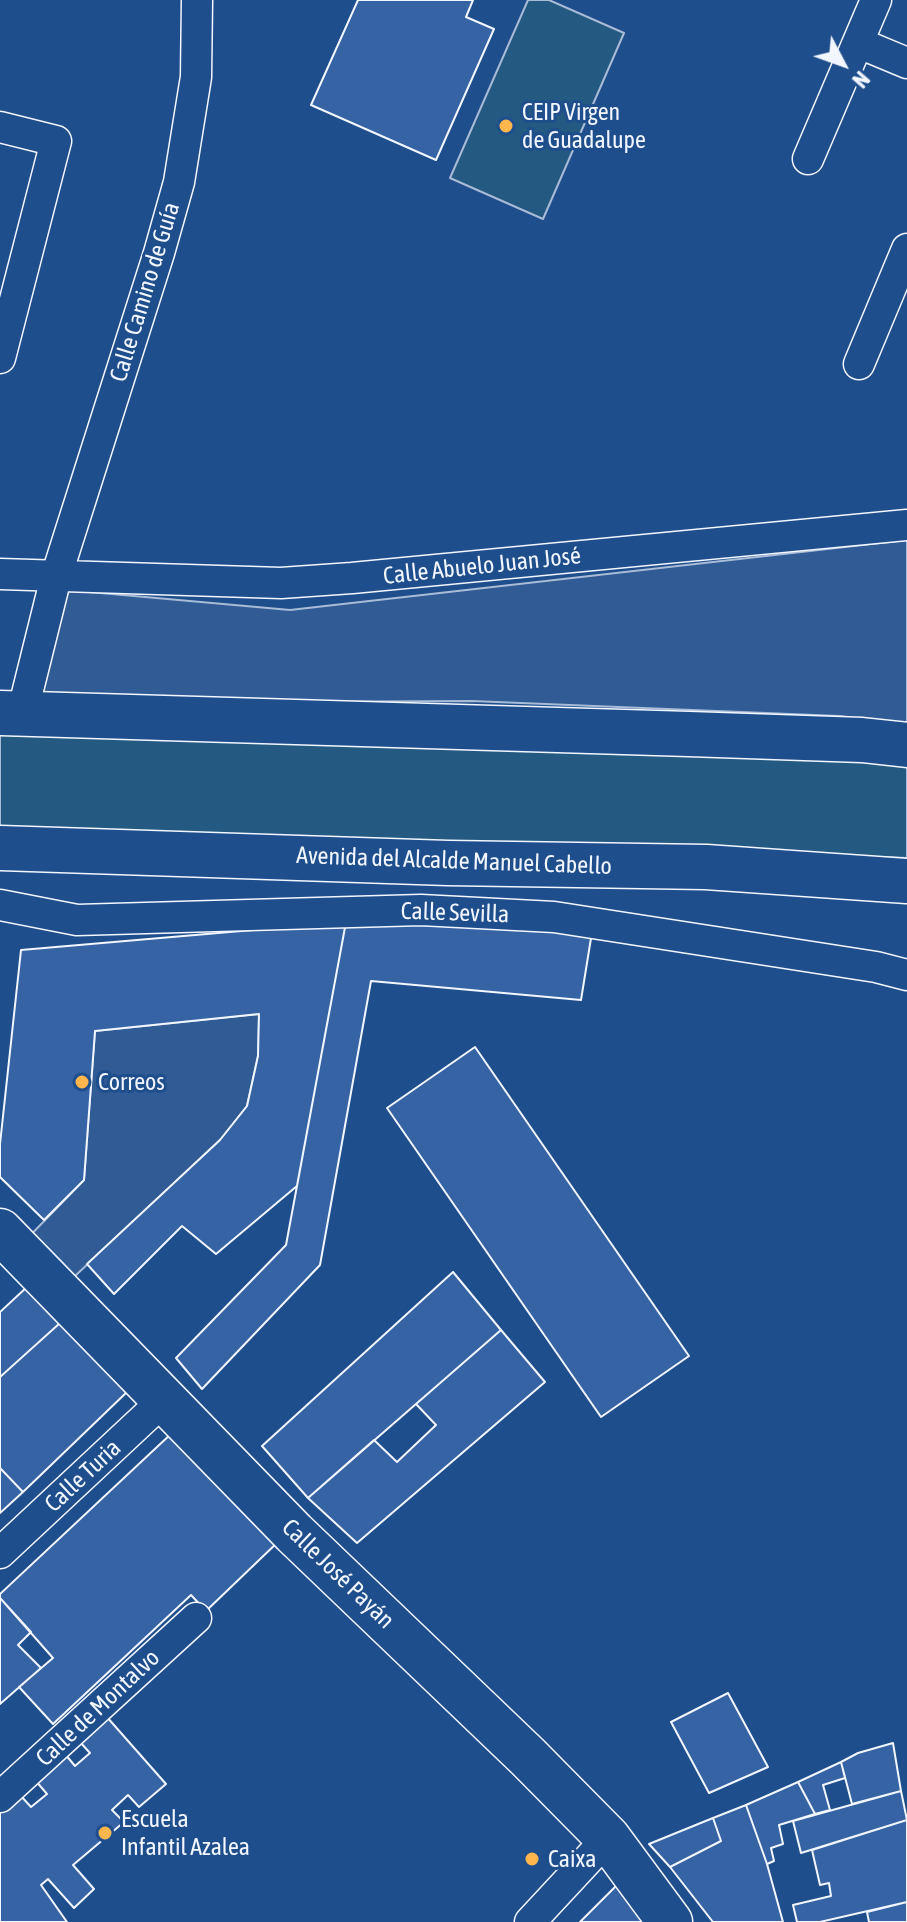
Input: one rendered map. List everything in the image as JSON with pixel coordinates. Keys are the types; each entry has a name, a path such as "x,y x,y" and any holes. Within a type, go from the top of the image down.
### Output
{"main road":[{"path":"11,714 689,734 862,740 907,745"},
{"name":"Avenida del Alcalde Manuel Cabello","path":"0,848 448,863 706,867 907,881"},
{"name":"Calle José Payán","path":"0,1231 294,1533 608,1838 670,1922"}],"street":[{"name":"Calle Camino de Guía","path":"11,714 179,182 196,77 197,0"},
{"path":"808,159 876,0"},
{"path":"859,43 907,63"},
{"path":"0,127 56,141 0,358"},
{"path":"859,364 907,249"},
{"name":"Calle Abuelo Juan José","path":"0,574 230,583 324,580 907,525"},
{"name":"Calle Sevilla","path":"0,905 77,920 421,910 554,917 876,967 907,975"},
{"name":"Calle Turia","path":"0,1553 165,1399"},
{"name":"Calle de Montalvo","path":"4,1784 196,1618"},
{"path":"530,1922 608,1838"}],"shaded area":[{"path":"528,0 549,0 624,33 543,219 450,178"},
{"path":"907,540 907,724 839,716 472,701 36,703 67,590 290,610"},
{"path":"0,733 907,761 907,858 380,839 0,830"},
{"path":"259,1014 258,1056 247,1106 220,1140 59,1291 18,1248 84,1180 95,1031"}],"building":[{"path":"358,0 473,0 466,17 494,29 436,160 311,105"},
{"path":"346,922 297,1186 216,1254 182,1226 114,1294 87,1264 220,1140 247,1106 258,1056 259,1014 95,1031 84,1180 44,1220 0,1177 0,1144 21,950"},
{"path":"346,922 592,932 581,1000 371,981 320,1265 202,1389 176,1358 286,1245"},
{"path":"475,1047 689,1356 601,1417 387,1108"},
{"path":"453,1272 501,1330 308,1498 262,1446"},
{"path":"28,1286 60,1323 0,1377 0,1312"},
{"path":"60,1323 128,1391 23,1492 0,1468 0,1377"},
{"path":"501,1330 545,1382 357,1543 308,1498 374,1440 397,1462 436,1425 416,1404"},
{"path":"173,1432 280,1540 206,1611 191,1595 53,1724 19,1687 53,1658 0,1598 0,1594"},
{"path":"0,1468 23,1492 0,1513"},
{"path":"0,1598 31,1632 18,1645 41,1668 0,1704"},
{"path":"728,1693 768,1767 709,1793 671,1722"},
{"path":"106,1716 166,1784 139,1807 128,1795 112,1810 124,1822 73,1865 94,1889 74,1908 48,1879 41,1885 67,1922 0,1922 0,1812 20,1795 31,1807 47,1794 35,1780 65,1754 75,1766 90,1753 79,1741"},
{"path":"893,1743 901,1791 852,1804 841,1762 858,1753"},
{"path":"841,1762 845,1778 823,1785 830,1810 815,1814 798,1782"},
{"path":"798,1782 815,1814 779,1825 783,1844 771,1848 774,1861 767,1864 746,1805"},
{"path":"901,1791 907,1820 801,1853 793,1821"},
{"path":"746,1805 783,1922 713,1922 670,1867 721,1841 713,1818"},
{"path":"713,1818 721,1841 670,1867 649,1844"},
{"path":"907,1820 907,1902 820,1922 797,1922 793,1905 831,1896 829,1883 820,1885 812,1850"},
{"path":"623,1879 645,1922 580,1922"},
{"path":"907,1902 907,1922 869,1922 867,1912"}],"place":[{"name":"CEIP Virgen de Guadalupe","path":"506,126"},
{"name":"Correos","path":"82,1082"},
{"name":"Escuela Infantil Azalea","path":"105,1833"},
{"name":"Caixa","path":"532,1859"}]}
